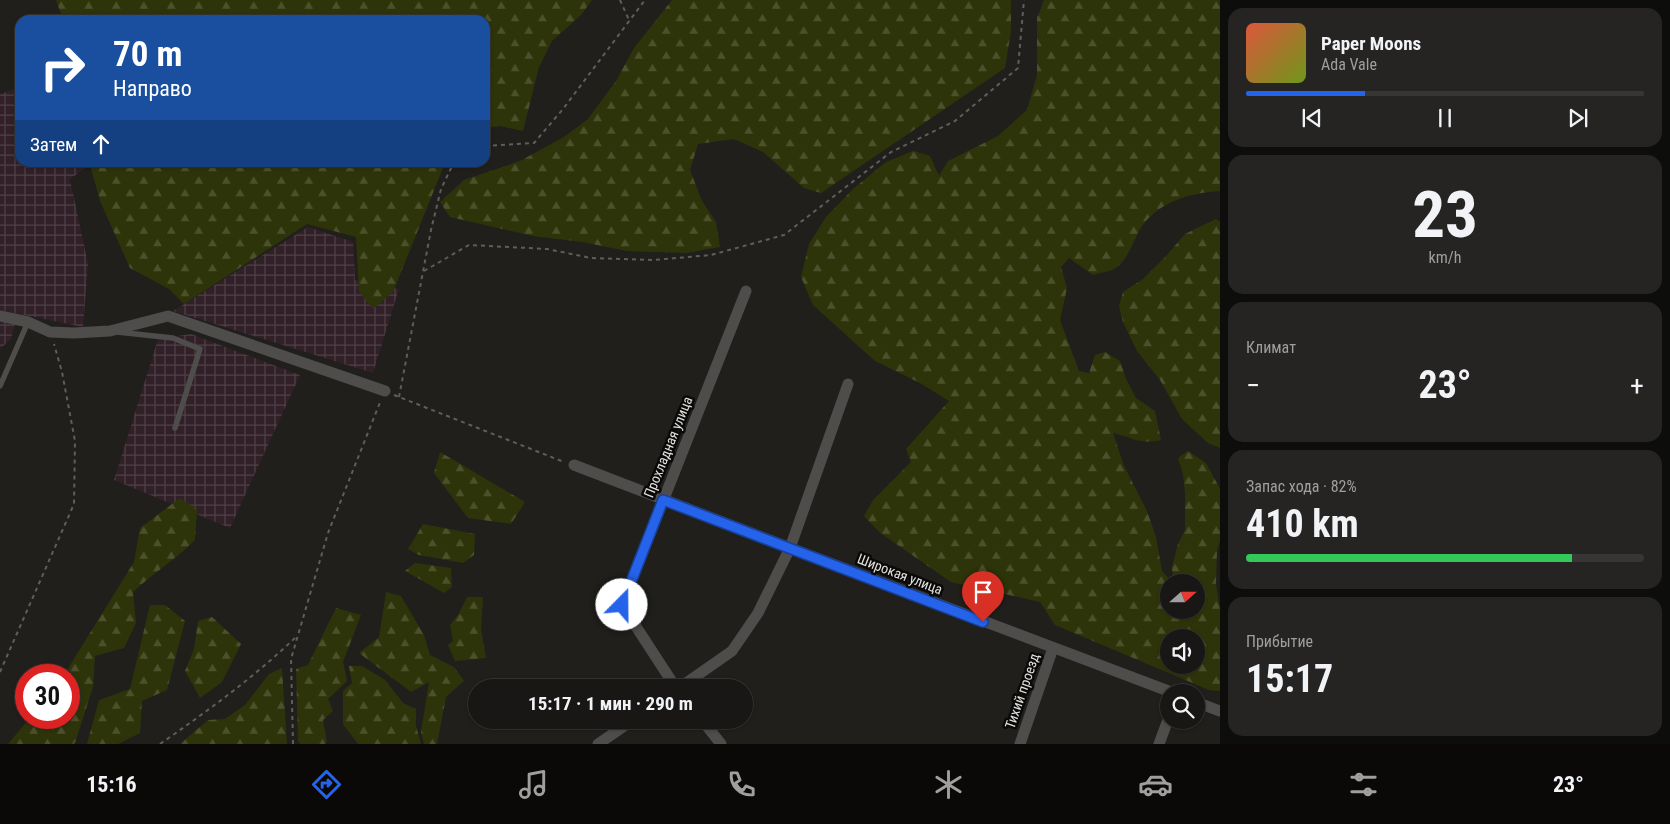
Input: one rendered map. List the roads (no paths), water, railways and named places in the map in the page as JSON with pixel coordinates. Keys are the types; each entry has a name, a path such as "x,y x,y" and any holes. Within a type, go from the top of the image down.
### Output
{"street":[{"name":"Прохладная улица","path":"672,679 622,605 746,291"},
{"path":"0,316 28,322 50,332 74,334 110,332 168,316 385,391"},
{"path":"691,679 732,651 758,613 790,548 848,384"},
{"name":"Широкая улица","path":"574,465 1160,688"},
{"name":"Тихий проезд","path":"1020,744 1053,648"},
{"path":"1205,705 1220,711"},
{"path":"598,744 620,729"},
{"path":"709,729 721,744"},
{"path":"1159,744 1165,729"}],"lane":[{"path":"0,386 28,322"},
{"path":"110,332 172,338 200,349 175,428"}]}
